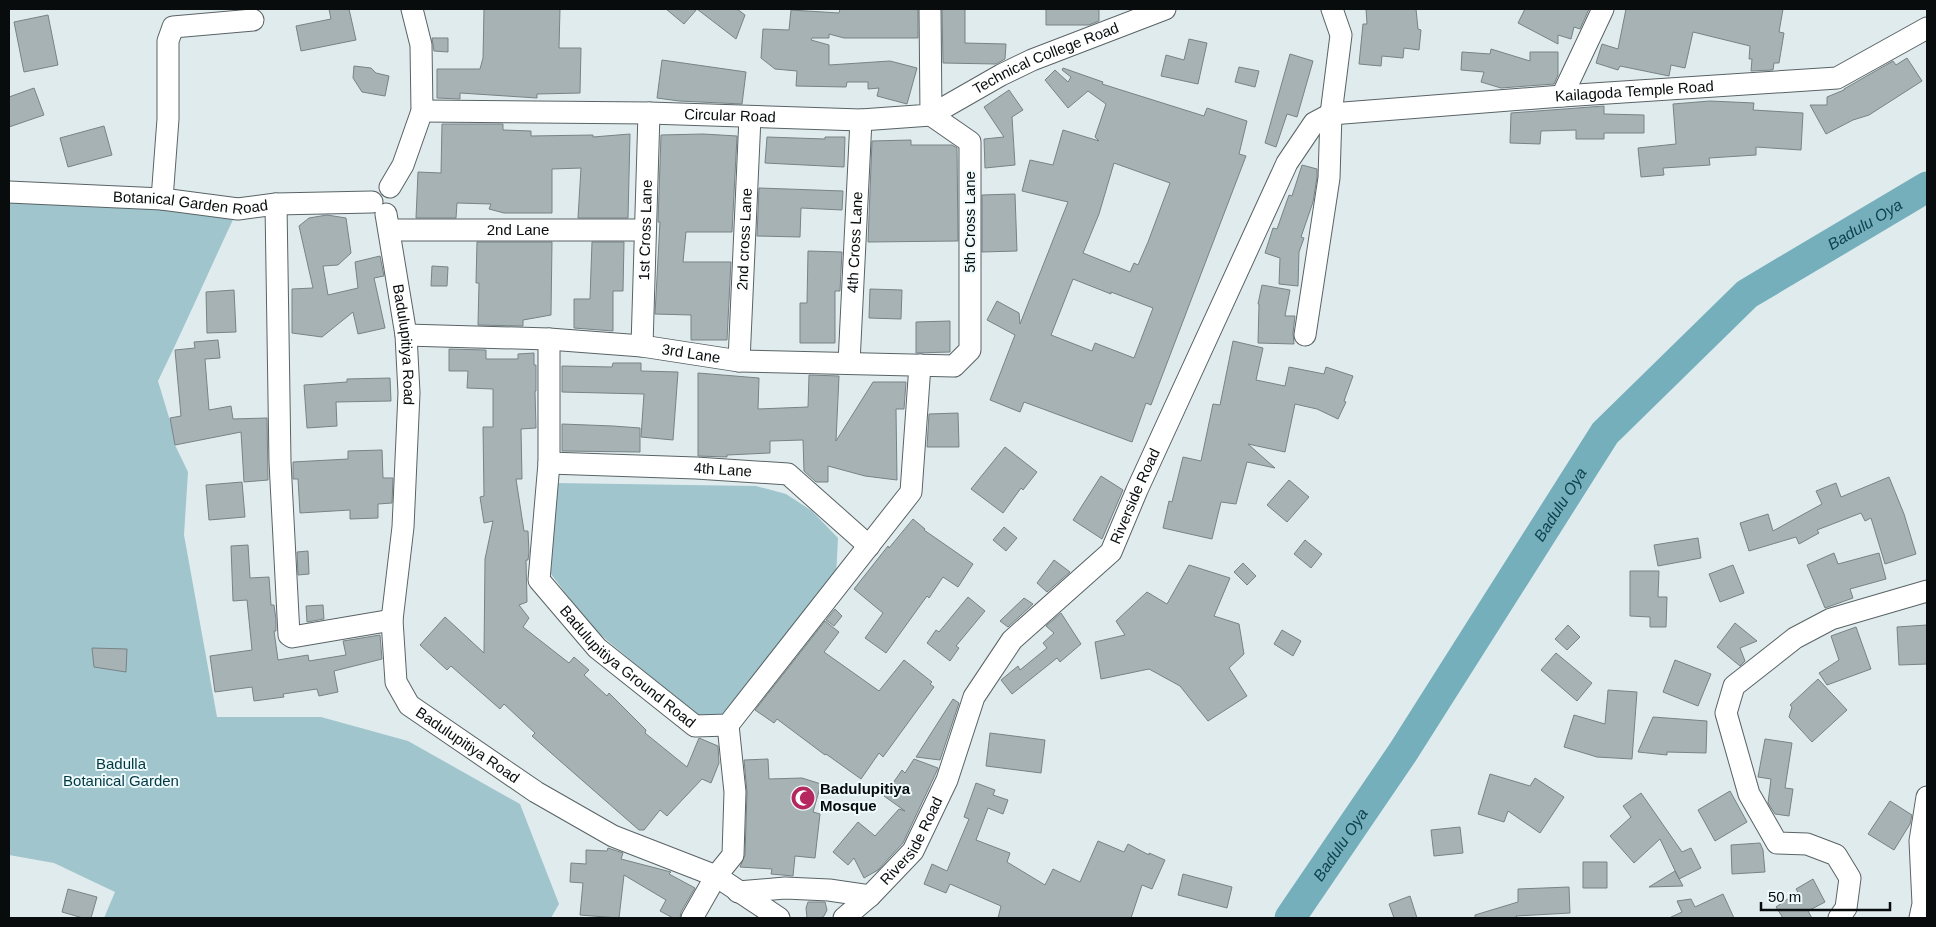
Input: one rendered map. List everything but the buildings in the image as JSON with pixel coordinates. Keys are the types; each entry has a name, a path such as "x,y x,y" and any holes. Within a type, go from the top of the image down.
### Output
{"street":[{"path":"383,216 372,198 381,187 390,187 403,166 422,111 420,45 412,9"},
{"path":"930,9 931,115"},
{"name":"Technical College Road","path":"931,115 1001,75 1032,60 1165,9"},
{"path":"1305,335 1329,178 1331,114 1341,35 1332,9"},
{"path":"1562,96 1603,9"},
{"path":"162,199 168,119 168,41 171,30 173,27 179,26 253,20"},
{"name":"Kailagoda Temple Road","path":"1331,114 1562,96 1837,78 1927,28"},
{"name":"Circular Road","path":"422,111 649,113 862,120 931,115"},
{"name":"1st Cross Lane","path":"642,346 649,113"},
{"name":"Riverside Road","path":"844,918 870,896 913,851 947,780 974,697 1012,640 1111,552 1136,490 1287,163 1314,123 1331,114"},
{"name":"5th Cross Lane","path":"931,115 970,142 970,350"},
{"name":"2nd cross Lane","path":"739,361 750,117"},
{"name":"4th Cross Lane","path":"849,363 862,120"},
{"name":"Botanical Garden Road","path":"9,192 162,199 238,209 276,204 383,216"},
{"path":"276,204 280,462 289,635 292,637 392,620"},
{"name":"2nd Lane","path":"383,216 645,230"},
{"name":"Badulupitiya Road","path":"383,216 406,335 408,422 403,527 392,620 396,682 409,705 536,792 613,836 716,876 779,918"},
{"name":"3rd Lane","path":"406,335 549,339 642,346 739,361 954,366 970,350"},
{"name":"Badulupitiya Ground Road","path":"549,339 549,463 539,580 597,648 695,726 728,725"},
{"path":"692,918 716,876 733,855 735,792 728,725 911,492 920,365"},
{"name":"4th Lane","path":"549,463 696,468 788,474 869,546"},
{"path":"1839,918 1846,908 1850,878 1836,855 1807,844 1777,843 1749,794 1726,713 1734,686 1795,638 1831,619 1927,591"},
{"path":"1920,918 1924,904 1920,841 1927,797"},
{"path":"738,892 785,888 829,890 870,896"}],"green space":[{"name":"Badulla Botanical Garden","path":"9,192 238,209 158,381 171,424 175,445 188,472 184,535 217,717 321,717 408,741 520,804 559,904 551,918 104,918 115,892 54,863 9,855"},
{"path":"555,483 756,486 786,494 812,511 838,538 836,577 722,718 697,715 591,627 551,574 552,500"}],"waterway":[{"name":"Badulu Oya","path":"1290,918 1403,752 1605,433 1747,294 1927,187"}],"place":[{"name":"Badulupitiya Mosque","path":"803,798"}]}
